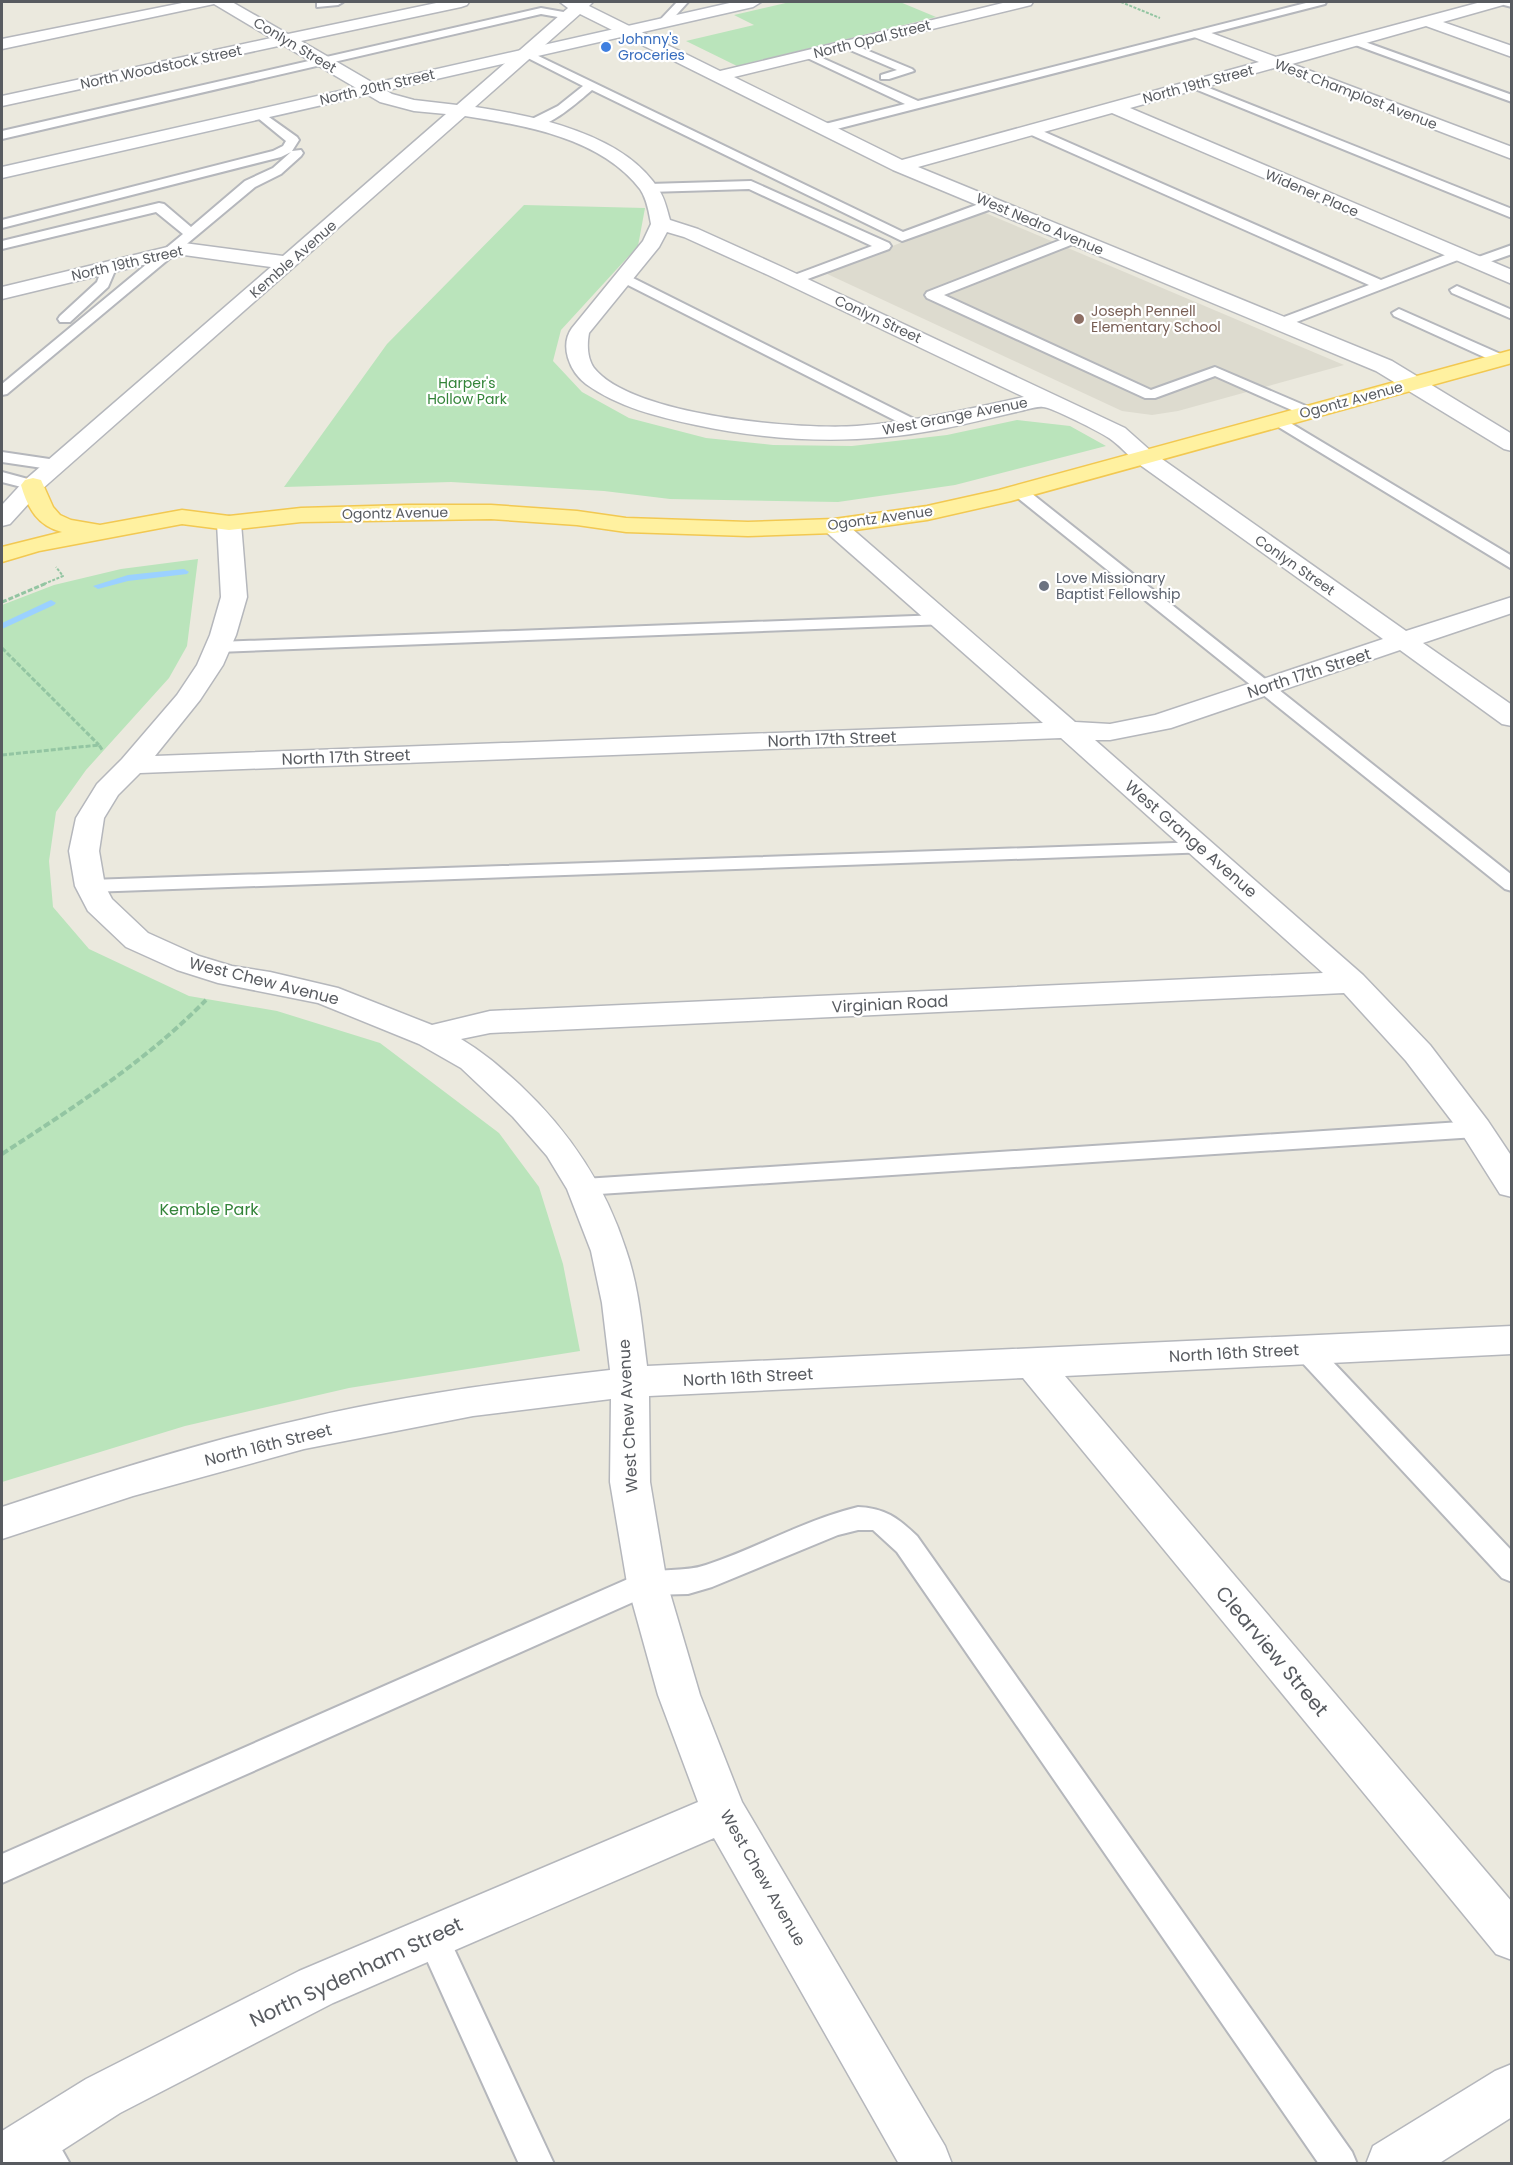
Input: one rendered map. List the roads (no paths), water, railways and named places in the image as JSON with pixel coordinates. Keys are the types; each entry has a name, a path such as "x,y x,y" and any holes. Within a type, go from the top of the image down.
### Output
{"main road":[{"name":"Ogontz Avenue","path":"2,569 195,535 229,523 301,515 479,512 668,527 748,529 834,526 927,513 1020,492 1506,357"},
{"path":"33,485 38,504 54,523 89,529 113,528"},
{"name":"Ogontz Avenue","path":"2,555 34,544 182,517 229,523"}],"street":[{"path":"2,44 208,2"},
{"name":"Conlyn Street","path":"222,2 386,98 414,106 463,111 532,124 570,136 620,159 649,188 661,225 691,232 1117,434 1144,457 1512,718"},
{"name":"North Woodstock Street","path":"2,101 460,2"},
{"name":"North 20th Street","path":"2,173 753,2"},
{"name":"North Opal Street","path":"719,76 1025,2"},
{"name":"North 19th Street","path":"900,166 1497,2"},
{"name":"West Nedro Avenue","path":"575,7 900,166 1384,366 1512,444"},
{"name":"Kemble Avenue","path":"2,519 33,485 463,111 575,7"},
{"path":"1426,21 1512,52"},
{"name":"West Champlost Avenue","path":"1200,34 1512,154"},
{"name":"Widener Place","path":"1112,107 1512,278"},
{"name":"West Grange Avenue","path":"661,225 652,243 579,332 576,344 577,356 590,377 623,396 672,413 733,426 792,433 851,433 917,426 1047,399"},
{"name":"North 19th Street","path":"2,293 172,250 184,249 289,263"},
{"name":"West Chew Avenue","path":"229,523 234,597 218,647 210,665 186,700 107,790 90,818 84,851 90,886 99,904 137,940 188,963 229,976 270,982 327,995 430,1036 473,1060 525,1109 559,1148 584,1187 609,1251 620,1303 630,1383 630,1482 647,1583 679,1695 724,1812 927,2163"},
{"name":"West Grange Avenue","path":"834,526 1203,848 1352,982 1418,1053 1476,1129 1511,1183"},
{"name":"North 17th Street","path":"126,771 1066,730 1110,732 1161,722 1512,604"},
{"name":"Virginian Road","path":"430,1036 490,1022 1352,982"},
{"name":"North 16th Street","path":"2,1523 133,1480 304,1434 473,1401 630,1383 1512,1340"},
{"name":"Clearview Street","path":"1033,1364 1512,1938"},
{"name":"North Sydenham Street","path":"30,2153 103,2096 305,1992 724,1812"},
{"path":"1391,2163 1512,2088"}],"lane":[{"path":"321,5 338,2"},
{"path":"664,22 683,2"},
{"path":"825,128 1321,2"},
{"path":"1504,2 1512,4"},
{"path":"2,135 541,11 575,7"},
{"path":"1354,41 1512,99"},
{"path":"847,45 908,71 885,77"},
{"path":"547,48 736,145"},
{"path":"526,53 902,237 992,204"},
{"path":"807,55 916,105"},
{"path":"532,124 562,109 591,85"},
{"path":"1194,85 1512,214"},
{"path":"2,224 277,154 293,140 259,114"},
{"path":"1031,130 1381,285"},
{"path":"2,391 250,184 277,171 297,153"},
{"path":"649,188 751,185 884,246 794,280"},
{"path":"2,245 159,207 191,234"},
{"path":"1076,238 932,295 1150,394 1215,371 1308,412"},
{"path":"1281,323 1381,285 1466,259 1512,249"},
{"path":"55,327 103,284 110,266"},
{"path":"625,278 917,426"},
{"path":"1457,290 1512,315"},
{"path":"1399,313 1506,357"},
{"path":"1276,420 1512,564"},
{"path":"2,456 56,465"},
{"path":"2,477 33,485"},
{"path":"1020,492 1512,885"},
{"path":"218,647 941,620"},
{"path":"90,886 1203,848"},
{"path":"584,1187 1476,1129"},
{"path":"1306,1350 1512,1570"},
{"path":"2,1869 647,1583 693,1581 857,1518 876,1519 907,1544 1340,2163"},
{"path":"432,1936 537,2163"}],"waterway":[{"path":"98,586 128,578 184,572"},
{"path":"2,626 51,603"}],"place":[{"name":"Johnny's Groceries","path":"606,47"},
{"name":"Joseph Pennell Elementary School","path":"1079,319"},
{"name":"Love Missionary Baptist Fellowship","path":"1044,586"}],"park label":[{"name":"Harper's Hollow Park","path":"467,392"},
{"name":"Kemble Park","path":"209,1209"}]}
